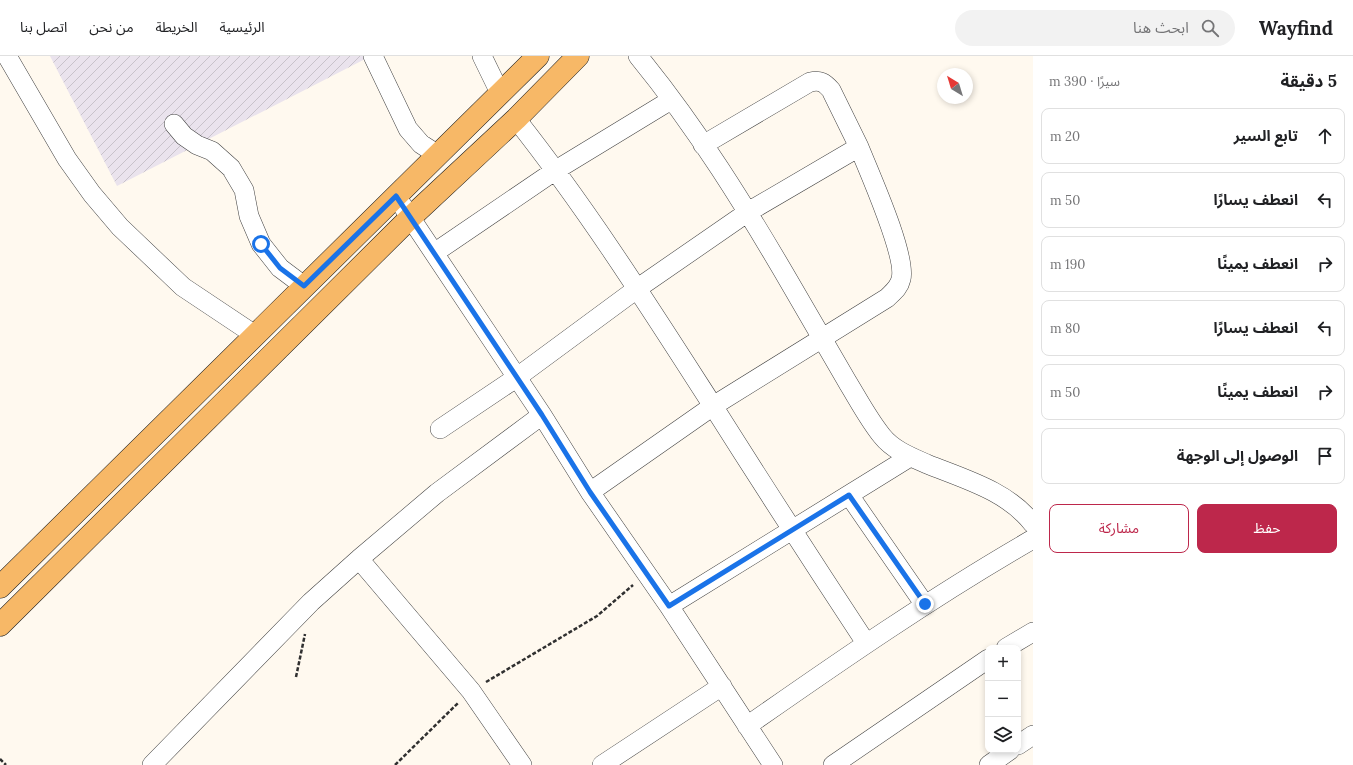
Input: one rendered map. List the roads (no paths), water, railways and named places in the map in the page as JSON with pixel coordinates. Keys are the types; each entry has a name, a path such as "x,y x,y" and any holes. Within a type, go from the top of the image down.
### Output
{"main road":[{"path":"0,587 538,56"},
{"path":"0,625 411,217 516,119 578,56"}],"street":[{"path":"7,56 67,159 92,194 120,227 183,287 255,336"},
{"path":"373,56 408,129 421,144 438,155"},
{"path":"482,56 500,93"},
{"path":"638,56 703,145 748,212 822,339 883,438 910,457 1000,495 1028,517 1033,524"},
{"path":"590,492 713,406 887,298 898,288 902,278 899,257 881,200 831,90 826,84 817,80 810,82 703,145"},
{"path":"434,253 556,170 671,100"},
{"path":"516,119 556,170 638,288 791,529 866,642"},
{"path":"174,124 184,136 197,145 212,151 231,168 244,190 249,216 261,244 280,268 304,286"},
{"path":"440,429 516,378 638,288 748,212 858,147"},
{"path":"396,196 542,415 590,492 669,606 773,765"},
{"path":"152,765 311,602 437,493 542,415"},
{"path":"669,606 791,529 910,457"},
{"path":"849,495 925,604"},
{"path":"747,726 866,642 972,574 1033,539"},
{"path":"359,559 470,691 522,765"},
{"path":"1011,645 1033,632"},
{"path":"833,765 985,661"},
{"path":"602,765 722,686"},
{"path":"1021,742 1033,735"},
{"path":"989,765 1006,753"}]}
